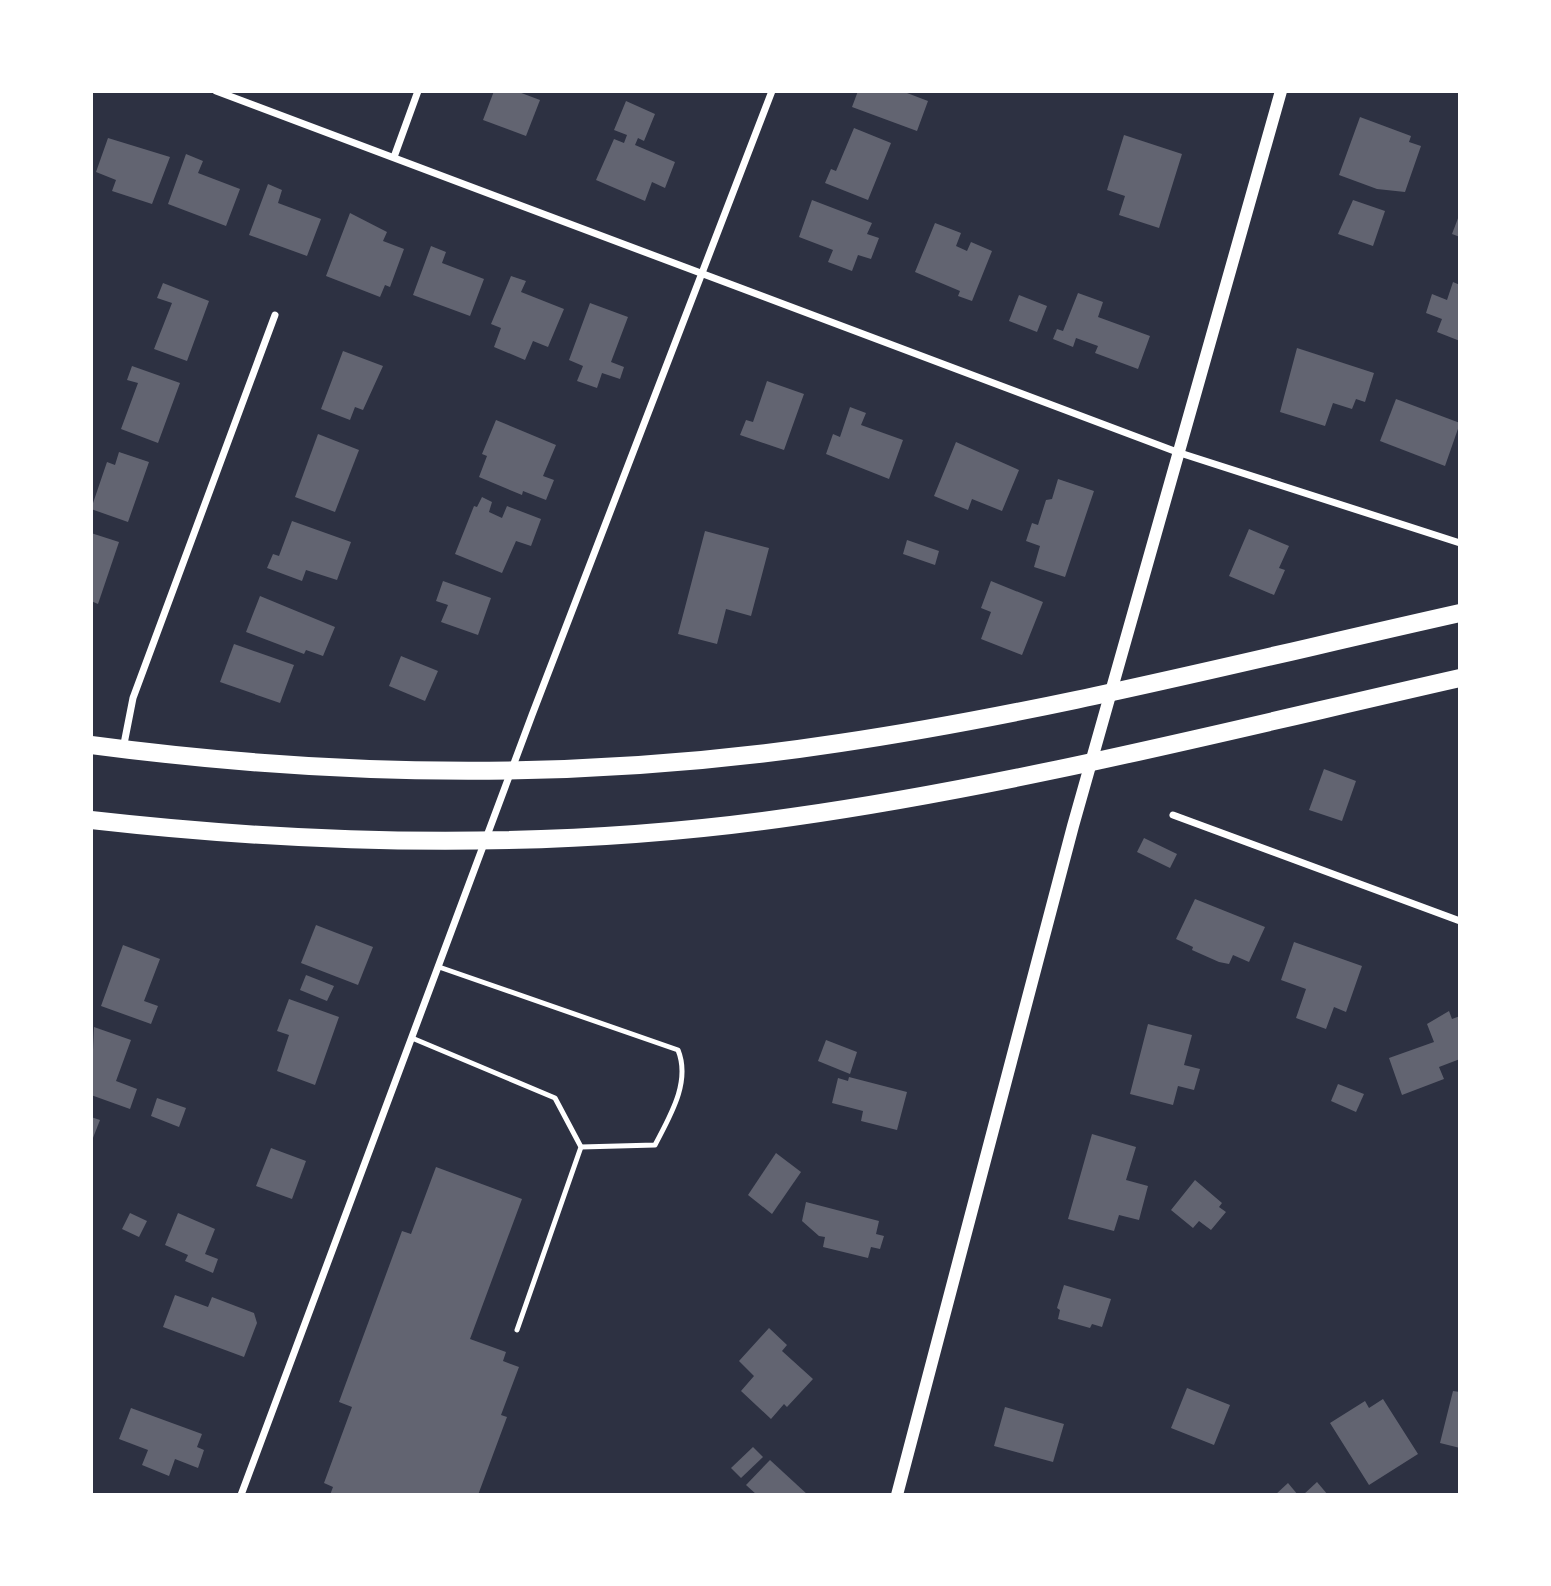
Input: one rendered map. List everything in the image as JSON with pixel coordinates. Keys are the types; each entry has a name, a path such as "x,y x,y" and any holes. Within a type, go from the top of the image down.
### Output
{"main road":[{"path":"91,745 264,764 512,770 608,767 827,745 998,715 1460,613"},
{"path":"91,820 267,836 487,840 653,832 779,819 894,801 1460,678"}],"street":[{"path":"216,91 701,276 1177,452 1460,543"},
{"path":"394,157 418,91"},
{"path":"241,1495 512,770 772,91"},
{"path":"897,1495 1092,760 1281,91"},
{"path":"123,749 133,698 275,315"},
{"path":"1173,815 1460,921"}],"lane":[{"path":"439,967 678,1050 684,1065 676,1105 655,1145 582,1147"},
{"path":"412,1038 555,1098 582,1147 517,1329"}],"building":[{"path":"494,91 516,91 540,100 526,136 483,120"},
{"path":"858,91 908,91 907,93 928,101 917,131 852,107"},
{"path":"626,101 655,114 644,141 638,138 635,145 675,162 665,188 652,182 645,201 596,180 614,139 624,143 627,135 614,130"},
{"path":"1360,117 1411,136 1409,142 1421,146 1405,192 1377,189 1339,175"},
{"path":"854,128 891,143 868,200 825,183 831,169 836,171"},
{"path":"1124,135 1182,154 1159,228 1119,215 1125,196 1107,190"},
{"path":"108,138 170,157 152,204 112,191 116,180 96,172"},
{"path":"186,154 203,161 198,173 240,189 226,226 168,204"},
{"path":"268,184 282,190 278,203 321,219 307,256 249,235"},
{"path":"812,200 872,223 867,234 879,238 871,259 858,255 852,271 828,262 833,250 799,237"},
{"path":"1353,200 1385,211 1373,246 1338,234"},
{"path":"350,213 387,232 383,241 404,249 390,287 385,285 380,297 326,276"},
{"path":"1460,213 1460,237 1452,234"},
{"path":"935,223 961,233 956,246 967,251 971,242 992,251 972,301 958,296 960,291 915,272"},
{"path":"431,246 446,252 442,263 484,279 470,316 413,295"},
{"path":"511,276 526,281 521,292 564,309 548,347 533,341 525,360 494,347 501,328 491,324"},
{"path":"1453,282 1460,285 1460,341 1437,332 1442,319 1426,313 1432,294 1447,300"},
{"path":"163,283 209,301 187,361 154,349 172,303 157,298"},
{"path":"1078,293 1103,302 1098,317 1150,336 1138,369 1095,353 1098,346 1076,338 1073,347 1053,339 1057,329 1063,331"},
{"path":"1019,295 1047,306 1037,332 1009,321"},
{"path":"590,303 628,317 611,362 624,367 620,379 602,373 597,388 577,381 583,366 569,360"},
{"path":"1297,348 1374,373 1365,402 1356,399 1352,409 1333,403 1325,426 1280,412"},
{"path":"343,351 383,366 363,410 355,407 350,420 321,409"},
{"path":"132,366 180,383 158,443 121,429 138,383 127,380"},
{"path":"767,381 804,394 784,450 740,435 746,420 753,422"},
{"path":"1396,399 1460,423 1445,466 1380,441"},
{"path":"850,407 866,413 861,425 903,440 889,479 826,454 833,434 840,437"},
{"path":"496,420 556,445 543,476 554,480 546,500 523,491 522,495 479,477 487,456 482,454"},
{"path":"318,434 359,450 335,512 295,497"},
{"path":"956,442 1019,470 1002,511 972,499 968,510 934,496"},
{"path":"119,452 149,462 128,522 91,509 107,462 115,465"},
{"path":"1058,479 1094,491 1065,577 1034,567 1040,546 1026,541 1032,523 1038,525 1046,500 1052,499"},
{"path":"482,497 492,502 489,512 502,518 507,506 541,519 531,546 516,541 502,573 455,554 474,506 477,507"},
{"path":"292,521 351,542 337,580 306,570 302,581 267,568 273,554 279,556"},
{"path":"1249,529 1289,546 1279,568 1285,570 1274,595 1229,576"},
{"path":"705,531 769,548 751,616 726,609 717,644 678,634"},
{"path":"91,533 119,542 98,604 91,601"},
{"path":"907,540 939,551 935,565 903,554"},
{"path":"443,581 491,598 478,635 441,622 448,605 436,601"},
{"path":"991,581 1043,602 1022,655 981,639 991,612 981,608"},
{"path":"260,596 335,627 323,656 306,650 304,654 246,632"},
{"path":"234,644 294,665 280,703 220,682"},
{"path":"401,656 438,671 425,701 389,686"},
{"path":"1324,769 1356,781 1342,821 1309,810"},
{"path":"1144,838 1177,854 1170,868 1137,852"},
{"path":"1195,899 1265,927 1249,962 1233,955 1229,964 1219,962 1192,950 1193,947 1176,939"},
{"path":"316,925 373,947 358,985 301,963"},
{"path":"1294,942 1362,966 1346,1012 1334,1007 1326,1029 1296,1018 1306,989 1281,980"},
{"path":"123,945 160,959 144,1001 158,1006 151,1024 101,1006"},
{"path":"306,975 334,986 327,1001 300,990"},
{"path":"289,999 339,1017 315,1085 277,1071 289,1035 277,1031"},
{"path":"1449,1011 1452,1019 1460,1016 1460,1059 1439,1067 1444,1079 1402,1095 1389,1058 1434,1042 1427,1024"},
{"path":"1148,1024 1192,1035 1184,1065 1200,1069 1194,1090 1178,1086 1173,1105 1130,1094"},
{"path":"94,1027 131,1040 116,1081 137,1089 130,1109 91,1095"},
{"path":"826,1040 857,1052 850,1074 818,1061"},
{"path":"849,1077 907,1092 897,1130 861,1121 863,1111 832,1103 838,1078 848,1081"},
{"path":"1338,1084 1364,1094 1356,1112 1331,1101"},
{"path":"157,1098 186,1108 179,1127 151,1116"},
{"path":"91,1117 100,1120 91,1143"},
{"path":"1092,1134 1136,1147 1126,1180 1148,1186 1139,1220 1119,1215 1114,1231 1068,1219"},
{"path":"271,1148 306,1161 292,1199 256,1186"},
{"path":"776,1153 801,1172 772,1214 748,1195"},
{"path":"436,1167 522,1199 470,1339 506,1352 503,1361 519,1367 501,1415 507,1417 478,1495 330,1495 333,1487 324,1483 352,1407 339,1402 402,1231 411,1234"},
{"path":"1195,1180 1222,1203 1219,1207 1226,1212 1211,1230 1199,1221 1193,1228 1171,1210"},
{"path":"806,1202 879,1221 876,1234 884,1236 880,1249 871,1247 868,1258 823,1247 825,1237 819,1236 802,1221"},
{"path":"130,1213 147,1221 139,1237 122,1229"},
{"path":"178,1213 215,1229 205,1254 218,1259 213,1273 185,1261 188,1255 165,1245"},
{"path":"1064,1285 1111,1299 1102,1327 1092,1324 1090,1328 1058,1319 1060,1310 1057,1308"},
{"path":"175,1295 208,1307 212,1297 254,1313 257,1323 244,1357 163,1327"},
{"path":"769,1328 787,1345 782,1351 813,1379 787,1407 784,1404 771,1419 741,1391 754,1376 739,1361"},
{"path":"1187,1388 1230,1405 1214,1445 1171,1428"},
{"path":"1453,1391 1460,1392 1460,1448 1440,1443"},
{"path":"1383,1399 1418,1454 1369,1485 1330,1423 1365,1401 1369,1408"},
{"path":"1005,1407 1064,1424 1053,1462 994,1446"},
{"path":"131,1408 202,1434 197,1447 204,1450 198,1468 175,1459 169,1476 142,1465 148,1450 119,1439"},
{"path":"753,1447 763,1457 741,1478 731,1468"},
{"path":"770,1460 808,1495 757,1495 746,1485"},
{"path":"1317,1482 1328,1495 1303,1495"},
{"path":"1288,1483 1298,1495 1275,1495"}]}
